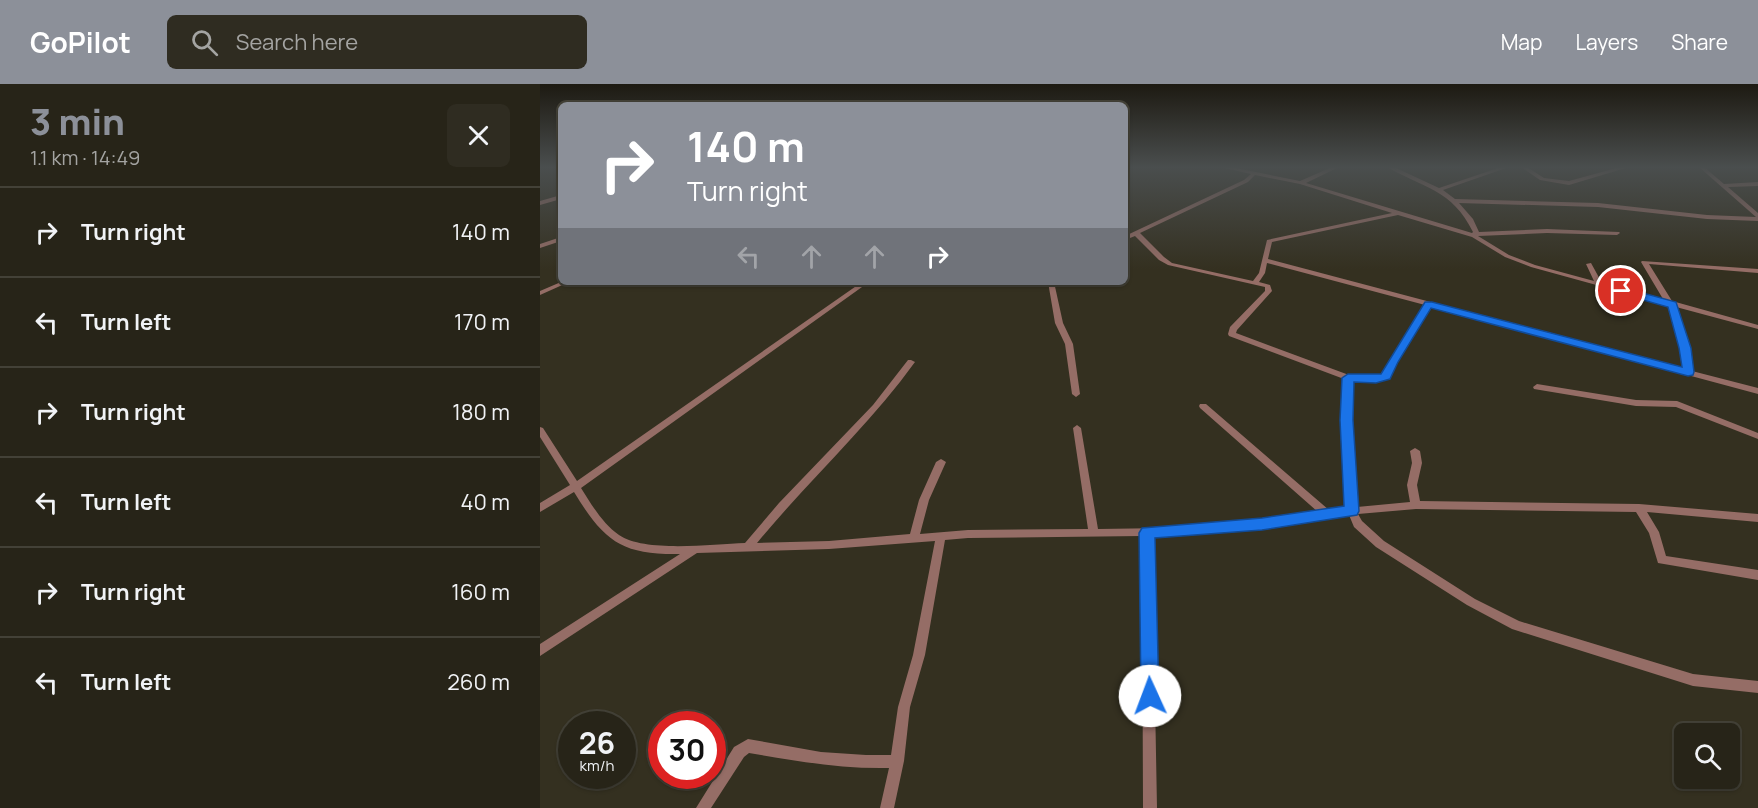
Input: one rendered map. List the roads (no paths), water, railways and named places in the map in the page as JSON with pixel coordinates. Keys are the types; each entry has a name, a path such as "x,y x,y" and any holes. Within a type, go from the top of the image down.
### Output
{"street":[{"path":"1128,236 1204,201"},
{"path":"1360,201 1475,235 1515,260 1758,327"},
{"path":"1454,201 1598,205 1707,217 1758,217"},
{"path":"1454,201 1471,222 1475,235"},
{"path":"1740,201 1758,217"},
{"path":"1255,282 1262,273 1267,242 1273,239 1400,213"},
{"path":"1475,235 1546,231 1617,233"},
{"path":"1135,233 1152,246 1166,262 1268,286 1269,291 1233,329 1232,334 1348,378 1376,379 1386,376 1392,362 1429,304"},
{"path":"540,246 558,239"},
{"path":"1264,261 1758,392"},
{"path":"1688,372 1685,348 1671,304 1644,262 1758,271"},
{"path":"1589,264 1600,285"},
{"path":"540,293 559,285"},
{"path":"540,508 576,486 862,285"},
{"path":"1052,285 1059,323 1069,344 1076,394"},
{"path":"747,548 782,506 876,407 912,362"},
{"path":"1348,378 1346,420 1352,511 1358,524 1380,544 1508,622 1693,680 1758,687"},
{"path":"1537,387 1641,403 1677,404 1758,436"},
{"path":"1203,406 1329,516"},
{"path":"1077,428 1094,533"},
{"path":"540,430 592,514 616,538 645,549 693,551 829,545 941,536 1147,533 1235,527 1416,505 1639,508 1758,518"},
{"path":"1415,451 1417,463 1412,485 1416,505"},
{"path":"914,538 924,500 941,462"},
{"path":"1639,508 1654,532 1662,560 1758,575"},
{"path":"1147,533 1150,808"},
{"path":"886,808 897,761 904,706 919,655 941,536"},
{"path":"540,651 693,551"},
{"path":"703,808 739,752 748,746 821,759 858,762 897,761"}]}
